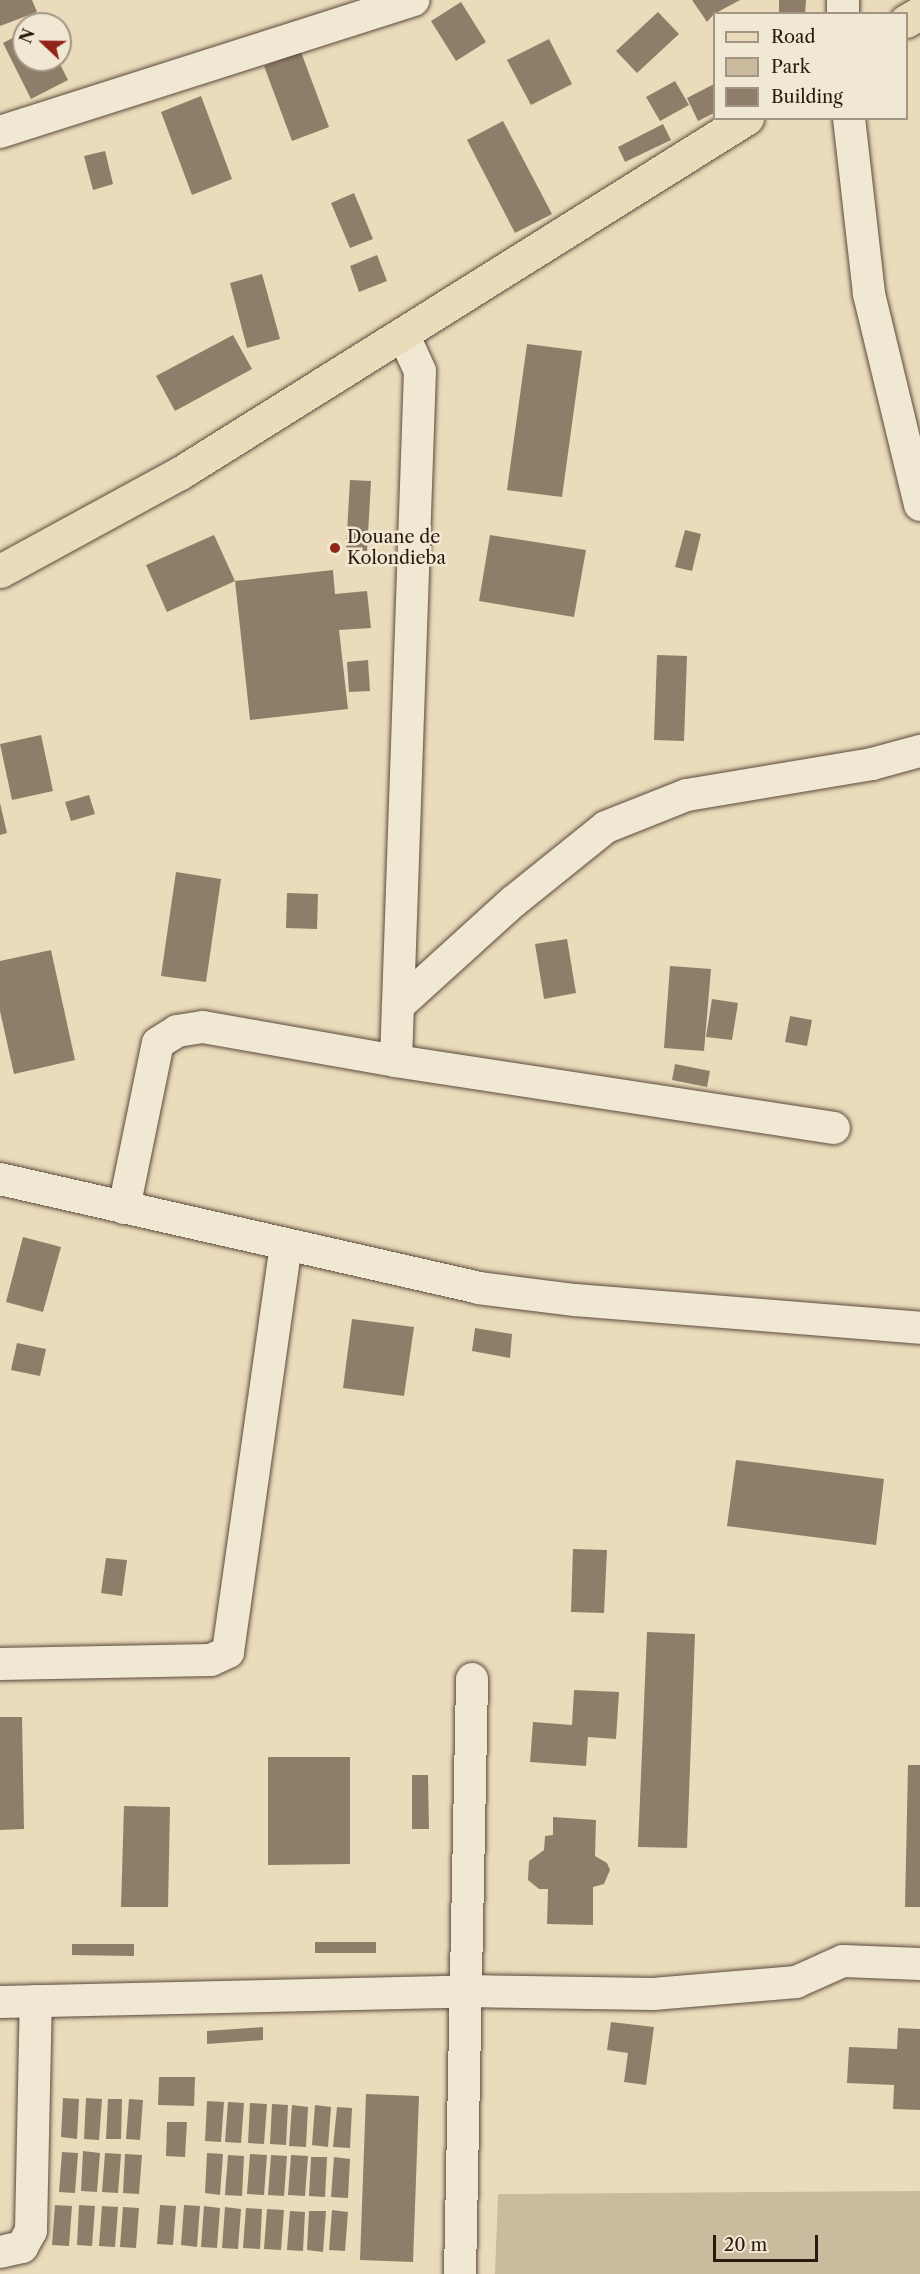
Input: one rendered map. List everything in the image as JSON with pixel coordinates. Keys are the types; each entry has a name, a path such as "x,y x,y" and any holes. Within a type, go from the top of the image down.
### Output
{"main road":[{"path":"0,571 180,473 744,120"}],"street":[{"path":"0,132 413,0"},
{"path":"849,120 869,294 920,506"},
{"path":"396,1061 420,371 403,334"},
{"path":"398,1006 514,901 606,827 687,795 872,764 920,751"},
{"path":"124,1208 158,1042 177,1031 203,1027 396,1061 834,1128"},
{"path":"0,1179 478,1288 575,1300 920,1328"},
{"path":"0,1664 211,1660 228,1652 286,1246"},
{"path":"460,2274 472,1679"},
{"path":"0,2002 467,1990 653,1994 796,1982 843,1961 920,1964"},
{"path":"0,2252 22,2247 31,2231 36,2001"}],"green space":[{"path":"920,2191 920,2274 495,2274 498,2194"}],"building":[{"path":"0,0 32,0 37,12 12,12 12,21 0,26"},
{"path":"692,0 740,0 718,12 713,12 707,22"},
{"path":"779,0 806,0 805,12 779,12"},
{"path":"461,2 486,42 456,61 431,21"},
{"path":"658,12 679,34 637,73 616,51"},
{"path":"12,38 12,61 3,43"},
{"path":"549,39 572,84 531,105 507,60"},
{"path":"301,52 329,127 292,141 264,66"},
{"path":"18,72 64,72 68,80 31,99"},
{"path":"675,81 689,105 660,121 646,97"},
{"path":"713,85 713,114 698,121 687,98"},
{"path":"201,96 232,179 192,195 161,112"},
{"path":"503,121 552,214 515,233 467,140"},
{"path":"663,124 671,140 625,162 618,147"},
{"path":"105,151 113,184 93,190 84,156"},
{"path":"354,193 373,239 350,248 331,203"},
{"path":"377,255 387,281 359,292 350,266"},
{"path":"262,274 280,339 247,348 230,283"},
{"path":"233,335 252,369 175,411 156,376"},
{"path":"527,344 582,351 562,497 507,490"},
{"path":"350,480 371,481 367,551 346,550"},
{"path":"685,530 701,534 692,571 675,567"},
{"path":"214,535 235,581 167,612 146,565"},
{"path":"490,535 586,550 574,617 479,601"},
{"path":"333,570 335,594 367,591 371,628 339,630 348,709 250,720 235,581"},
{"path":"657,655 687,656 684,741 654,740"},
{"path":"368,660 370,691 349,692 347,662"},
{"path":"41,735 53,791 12,800 0,744"},
{"path":"89,795 95,814 71,821 65,802"},
{"path":"0,803 7,833 0,835"},
{"path":"176,872 221,879 206,982 161,976"},
{"path":"287,893 318,894 317,929 286,928"},
{"path":"567,939 576,993 544,999 535,944"},
{"path":"51,950 75,1060 14,1074 0,1011 0,961"},
{"path":"670,966 711,969 704,1051 664,1048"},
{"path":"712,999 738,1003 732,1040 706,1037"},
{"path":"790,1016 812,1020 807,1046 785,1042"},
{"path":"675,1064 710,1071 707,1087 672,1080"},
{"path":"23,1237 61,1247 43,1312 6,1302"},
{"path":"352,1319 414,1327 404,1396 343,1388"},
{"path":"475,1328 512,1334 510,1358 472,1351"},
{"path":"17,1343 46,1349 40,1376 11,1370"},
{"path":"736,1460 884,1479 876,1545 727,1526"},
{"path":"573,1549 607,1550 604,1613 571,1612"},
{"path":"106,1558 127,1560 122,1596 101,1593"},
{"path":"647,1632 695,1634 687,1848 638,1847"},
{"path":"574,1690 619,1692 616,1739 588,1737 586,1766 530,1762 533,1722 572,1725"},
{"path":"0,1717 22,1717 24,1829 0,1830"},
{"path":"268,1757 350,1757 350,1864 268,1865"},
{"path":"908,1765 920,1765 920,1907 905,1907"},
{"path":"412,1775 428,1775 429,1829 412,1829"},
{"path":"124,1806 170,1807 168,1907 121,1907"},
{"path":"553,1817 596,1820 595,1856 607,1863 610,1870 604,1884 593,1887 593,1925 547,1924 548,1889 539,1889 528,1880 529,1861 544,1850 545,1836 553,1835"},
{"path":"315,1942 376,1942 376,1953 315,1953"},
{"path":"72,1944 134,1944 134,1956 72,1955"},
{"path":"611,2022 654,2027 646,2085 624,2082 628,2053 607,2050"},
{"path":"263,2027 263,2040 207,2044 207,2031"},
{"path":"898,2028 920,2029 920,2110 893,2109 894,2085 847,2083 849,2047 897,2049"},
{"path":"159,2077 195,2077 194,2106 158,2105"},
{"path":"366,2094 419,2096 413,2262 360,2260"},
{"path":"63,2098 79,2099 77,2139 61,2137"},
{"path":"86,2098 102,2099 99,2140 84,2139"},
{"path":"108,2099 122,2099 121,2139 106,2139"},
{"path":"129,2099 143,2100 140,2140 126,2139"},
{"path":"207,2101 224,2102 221,2142 205,2141"},
{"path":"228,2102 244,2103 241,2143 225,2142"},
{"path":"250,2103 267,2104 264,2144 248,2143"},
{"path":"272,2104 288,2105 286,2145 270,2144"},
{"path":"292,2105 308,2107 306,2147 289,2146"},
{"path":"315,2105 331,2107 328,2147 312,2145"},
{"path":"337,2107 352,2108 350,2148 333,2147"},
{"path":"167,2122 187,2122 185,2157 166,2156"},
{"path":"83,2151 100,2153 97,2192 81,2191"},
{"path":"62,2152 78,2153 75,2193 59,2192"},
{"path":"105,2153 121,2154 118,2193 102,2192"},
{"path":"207,2153 223,2154 220,2195 205,2193"},
{"path":"125,2154 142,2155 139,2194 123,2193"},
{"path":"250,2154 267,2155 264,2195 247,2194"},
{"path":"228,2155 244,2156 242,2196 225,2195"},
{"path":"271,2155 287,2156 284,2196 268,2195"},
{"path":"291,2155 308,2156 305,2196 288,2195"},
{"path":"311,2157 327,2157 325,2197 309,2196"},
{"path":"334,2157 350,2159 348,2198 331,2197"},
{"path":"55,2205 72,2206 69,2246 52,2245"},
{"path":"79,2205 95,2206 92,2246 77,2245"},
{"path":"160,2205 176,2206 173,2245 157,2244"},
{"path":"184,2205 200,2206 197,2247 181,2245"},
{"path":"102,2206 118,2207 115,2247 99,2246"},
{"path":"204,2206 220,2208 217,2248 201,2247"},
{"path":"123,2207 139,2208 136,2248 120,2247"},
{"path":"225,2207 241,2209 238,2249 222,2248"},
{"path":"246,2208 262,2209 260,2249 243,2248"},
{"path":"267,2209 284,2210 281,2250 264,2249"},
{"path":"332,2210 348,2212 345,2251 329,2250"},
{"path":"290,2211 305,2212 303,2251 287,2250"},
{"path":"309,2211 326,2211 323,2252 307,2250"}],"place":[{"name":"Douane de Kolondieba","path":"335,548"}]}
